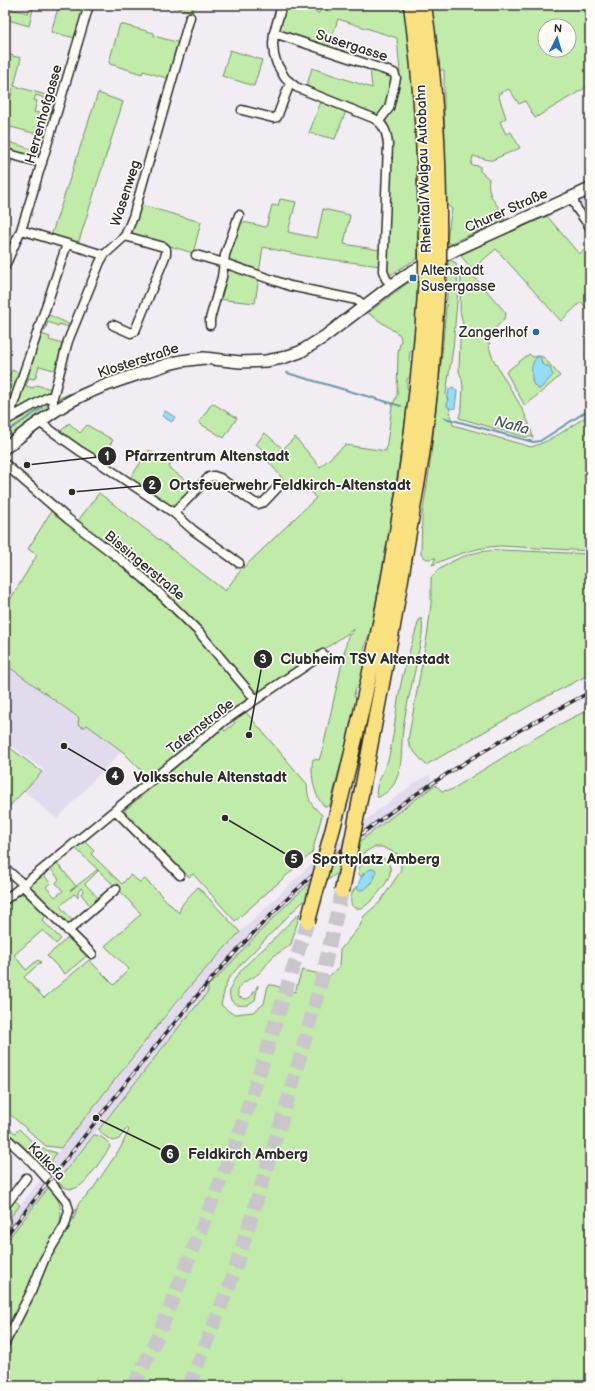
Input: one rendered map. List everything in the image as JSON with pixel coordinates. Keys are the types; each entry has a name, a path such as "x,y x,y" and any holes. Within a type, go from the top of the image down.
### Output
{"highway":[{"name":"Rheintal/Walgau Autobahn","path":"308,921 341,798 374,653 404,488 418,384 426,274 435,257 418,54 411,5"},
{"name":"Rheintal/Walgau Autobahn","path":"342,891 393,626 420,464 431,384 439,182 432,66 424,5"}],"main road":[{"name":"Churer Straße","path":"435,257 590,189"},
{"name":"Klosterstraße","path":"5,448 54,411 94,390 180,361 204,358 255,362 274,360 291,355 316,343 411,272 435,257"}],"street":[{"name":"Herrenhofgasse","path":"5,266 21,230 89,5"},
{"path":"282,5 274,33 273,44 276,60 281,72 290,83 301,89 363,113 379,121 386,130 388,145 383,271 386,279 392,286"},
{"name":"Wasenweg","path":"54,411 53,397 68,341 104,255 125,236 136,206 190,17"},
{"name":"Susergasse","path":"274,33 394,73 396,78 389,108 379,121"},
{"path":"242,110 273,118 277,117 290,83"},
{"path":"5,153 42,163"},
{"path":"572,197 577,209 590,227"},
{"path":"210,325 210,319 222,277 225,255 239,215"},
{"path":"21,230 104,255"},
{"path":"113,325 131,332 135,331 166,254 166,249 164,247 125,236"},
{"path":"13,416 12,408 67,244"},
{"path":"196,255 290,286 359,301 365,306"},
{"path":"5,421 48,398 53,397"},
{"path":"39,422 174,513 193,530 238,563"},
{"name":"Bissingerstraße","path":"5,464 54,507 128,564 148,582 198,631 255,699"},
{"path":"174,513 209,477 214,476 220,478 258,504 264,502 280,485"},
{"name":"Tafernstraße","path":"5,900 224,721 323,654"},
{"path":"116,810 180,875"},
{"path":"5,868 92,954"},
{"path":"68,931 116,889"},
{"name":"Kalkofa","path":"5,1137 30,1160 52,1184 68,1204 69,1213 64,1225 44,1260 5,1343"},
{"path":"5,1206 26,1178"}],"shaded area":[{"path":"590,197 590,223 580,209 580,204 582,201"},
{"path":"5,664 122,751 57,819 25,792 44,770 5,741"},
{"path":"429,775 435,785 360,840 308,884 273,918 216,979 208,985 208,992 64,1173 49,1187 5,1243 5,1224 44,1175 54,1165 51,1161 198,977 240,932 308,867 381,808 419,780"}],"green space":[{"path":"59,5 84,5 75,38 51,32"},
{"path":"169,5 194,5 192,12"},
{"path":"285,5 294,5 319,13 322,5 404,5 415,119 418,258 390,275 387,272 388,130 386,121 391,112 400,72 397,38 338,19 328,49 278,33"},
{"path":"431,5 590,5 590,85 535,118 525,101 519,104 509,89 498,94 506,118 500,122 506,134 511,132 520,148 492,160 473,156 471,165 480,166 480,171 489,179 491,196 505,219 447,245 452,209 447,205 444,70 439,70"},
{"path":"5,8 28,13 30,8 33,9 29,26 5,19"},
{"path":"120,24 154,33 154,36 180,43 170,79 143,71 142,74 110,64 109,62"},
{"path":"230,50 262,60 254,86 222,76"},
{"path":"5,54 21,58 14,86 57,98 55,102 36,95 34,100 37,101 34,112 39,113 38,115 44,116 48,104 54,107 51,112 45,137 38,135 40,131 36,130 37,134 11,127 6,141 31,149 34,139 39,140 35,153 40,155 34,157 5,149 5,138 10,121 6,113 13,89 5,86"},
{"path":"370,67 392,76 389,99 385,110 375,115 310,90 307,85 312,68 372,88"},
{"path":"98,93 123,102 78,244 51,236"},
{"path":"321,102 346,111 335,139 309,133"},
{"path":"5,156 13,158 5,183"},
{"path":"280,199 296,202 288,232 317,238 323,209 350,215 344,244 380,250 380,266 305,256 263,247 259,273 228,263 226,256 239,221 266,227 272,205 278,206"},
{"path":"141,205 201,222 193,253 133,235 130,231"},
{"path":"547,216 579,254 590,246 590,311 581,302 561,321 496,249 472,269 461,256 463,253"},
{"path":"450,260 456,263 458,290 453,348 446,393 453,425 531,447 554,437 590,414 590,551 501,546 466,552 432,565 436,558 427,559 421,555 422,516 429,472 442,354 447,297 448,261"},
{"path":"465,268 506,313 503,320 491,334 489,344 497,366 525,414 533,437 525,437 459,418 462,406 463,388 459,371 460,340 463,324 460,311 461,273 462,269"},
{"path":"229,269 259,277 255,303 217,299 227,270"},
{"path":"418,277 413,350 410,352 409,361 412,364 411,376 407,379 407,388 409,391 408,401 389,533 370,633 364,650 366,654 360,685 356,687 354,695 356,700 330,805 326,807 318,798 316,792 312,765 313,759 319,760 323,748 348,636 354,629 272,685 259,691 254,690 200,630 77,522 99,493 225,591 241,570 316,498 302,482 284,482 267,460 270,456 256,444 265,433 283,449 295,437 320,467 345,445 386,451 392,406 397,395 398,352 401,340 400,335 368,313"},
{"path":"47,314 71,325 69,327 59,324 58,326 48,322 45,331 42,330 41,334 50,337 49,340 63,344 58,371 39,366 35,379 29,378 26,386 33,388 36,385 52,389 49,393 17,410 15,409"},
{"path":"529,354 533,357 543,357 560,376 525,406 506,372","holes":["541,364 553,375 538,389 532,380 533,373"]},
{"path":"12,370 21,374 14,397 5,395 5,380 7,381"},
{"path":"133,371 58,404 55,400 80,389"},
{"path":"47,402 47,407 41,414 42,415 5,443 5,423"},
{"path":"212,403 237,418 224,438 199,423"},
{"path":"69,423 80,433 87,425 113,440 100,461 59,433"},
{"path":"149,450 171,464 169,468 195,487 177,504 169,505 129,480"},
{"path":"52,510 147,585 196,633 248,697 246,702 150,779 122,751 87,725 85,727 81,727 78,724 79,718 5,664 5,608 37,555 28,549"},
{"path":"501,550 590,554 590,674 538,701 426,765 410,747 408,740 428,631 431,603 431,578 439,569 464,556 477,552"},
{"path":"421,618 422,636 404,720 400,768 393,785 384,794 377,797 376,793 378,784 390,752 403,675 419,620"},
{"path":"590,709 590,1386 5,1386 5,1343 65,1225 73,1220 79,1203 92,1190 121,1147 129,1130 127,1128 119,1139 114,1141 101,1133 99,1129 208,992 208,985 216,979 284,907 323,871 370,833 435,785 442,791 451,790 554,727","holes":["374,847 382,847 398,854 401,863 400,872 380,902 364,916 360,926 340,950 339,968 329,976 302,970 295,992 273,985 268,985 264,1004 253,1012 236,1014 231,1013 221,1005 228,979 296,908 358,856"]},
{"path":"245,711 307,784 310,802 322,815 312,853 235,921 193,874 189,877 125,815 125,810 223,728 225,731 235,723 232,719 242,715"},
{"path":"5,744 42,772 5,811"},
{"path":"84,841 94,851 91,854 122,884 130,875 140,882 145,879 179,913 184,902 198,887 240,932 174,1005 61,1148 46,1146 5,1110 5,1036 12,1028 5,1021 5,904 14,896 24,894 35,902 47,915 42,920 61,939 56,944 43,930 14,955 26,970 38,960 41,962 24,977 44,998 89,960 114,985 129,969 105,946 141,914 121,892 74,847"},
{"path":"376,856 383,858 388,862 390,868 389,876 384,886 376,896 364,907 353,907 351,904 351,896 357,886 357,889 372,883 376,874 364,873 361,877 359,873 360,867 366,861"},
{"path":"56,862 76,886 70,891 97,870 98,871 85,884 100,900 92,908 81,894 83,891 81,888 78,892 78,897 74,894 60,906 74,923 70,926 65,924 29,885 43,874 50,883 46,887 55,897 63,891 56,883 59,879 50,868"},
{"path":"300,913 291,944 275,955 260,972 244,982 239,988 238,996 245,999 250,997 258,985 255,1000 247,1005 234,1003 231,1000 230,993 236,977 250,961"},
{"path":"70,936 88,955 65,974 47,956"},
{"path":"5,1125 15,1133 19,1129 39,1148 57,1153 51,1161 54,1164 48,1171 37,1158 5,1130"},
{"path":"94,1135 104,1139 110,1147 86,1181 73,1189 62,1186 58,1180"},
{"path":"49,1187 59,1203 61,1219 58,1231 5,1335 5,1243"},
{"path":"13,1199 20,1205 5,1224 5,1210"}],"water":[{"path":"539,356 542,364 549,366 553,375 541,388 538,389 533,384 532,372 534,361"},
{"path":"453,387 457,391 455,408 451,409 447,406 449,389"},
{"path":"165,411 175,417 172,422 162,416"},
{"path":"371,869 375,869 376,871 370,884 363,890 357,889 362,877"}],"waterway":[{"name":"Nafla","path":"287,373 401,406"},
{"name":"Nafla","path":"5,433 42,408"},
{"name":"Nafla","path":"445,418 533,442 540,441 590,409"}],"tunnel":[{"path":"189,1386 233,1276 290,1093 322,978 342,891"},
{"path":"134,1386 160,1331 233,1150 257,1081 308,921"}],"railway":[{"path":"5,1237 180,1015 255,931 308,879 366,830 427,787 491,747 590,692"}],"place":[{"name":"Altenstadt Susergasse","path":"413,278"},
{"name":"Zangerlhof","path":"536,332"},
{"name":"Pfarrzentrum Altenstadt","path":"27,465"},
{"name":"Ortsfeuerwehr Feldkirch-Altenstadt","path":"72,492"},
{"name":"Clubheim TSV Altenstadt","path":"249,735"},
{"name":"Volksschule Altenstadt","path":"64,746"},
{"name":"Sportplatz Amberg","path":"225,818"},
{"name":"Feldkirch Amberg","path":"96,1118"}]}
